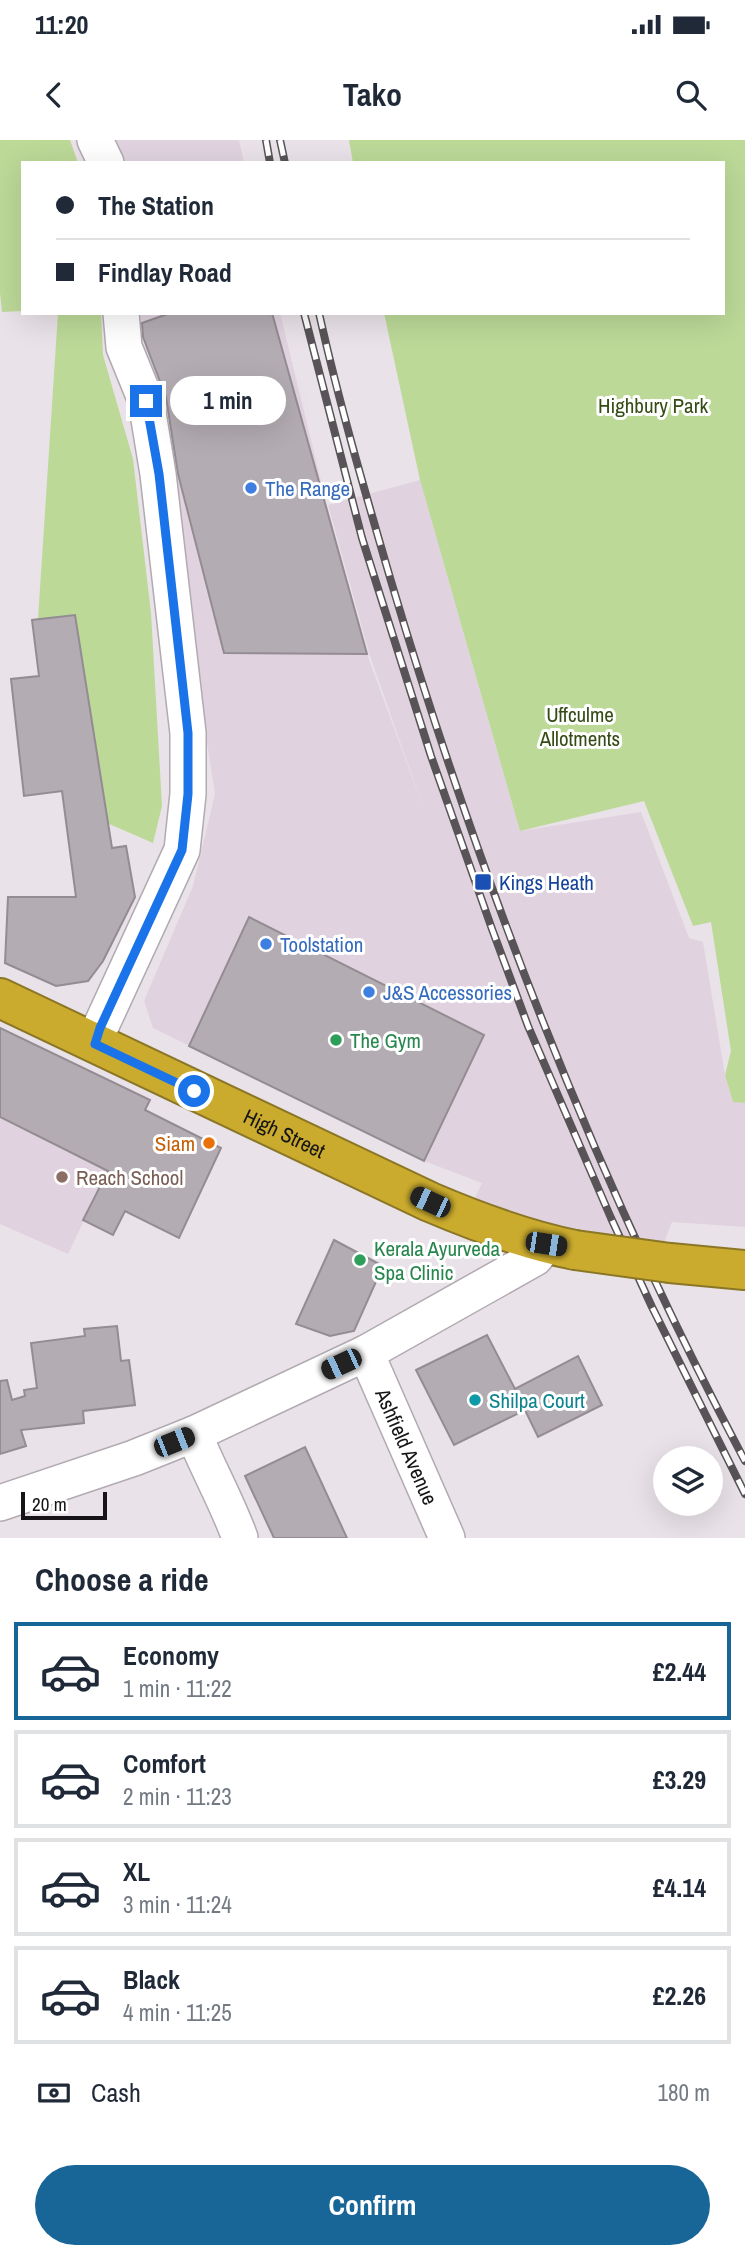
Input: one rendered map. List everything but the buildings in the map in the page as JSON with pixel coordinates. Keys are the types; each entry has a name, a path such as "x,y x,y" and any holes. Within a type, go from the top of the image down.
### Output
{"highway":[{"name":"High Street","path":"0,998 466,1217 561,1247 670,1263 745,1270"}],"street":[{"path":"95,140 105,161"},
{"path":"95,1044 182,850 188,794 188,733 159,474 146,401 124,347 121,315"},
{"path":"0,1503 134,1458 194,1434 366,1353 535,1258 561,1247"},
{"name":"Ashfield Avenue","path":"366,1353 447,1538"},
{"path":"194,1434 240,1538"}],"shaded area":[{"path":"112,140 239,140 244,161 121,161 119,148"},
{"path":"140,315 280,315 330,518 367,654 424,810 370,656 328,505 420,480 520,831 641,812 689,938 703,942 725,1075 733,1102 745,1103 745,1227 672,1222 657,1261 466,1217 482,1183 424,1161 153,1028 144,1001 193,886 215,794"},
{"name":"Reach School","path":"0,1028 143,1096 68,1254 0,1224"}],"green space":[{"path":"0,140 70,140 77,161 21,161 21,311 2,312"},
{"path":"349,140 745,140 745,1103 733,1102 725,1075 731,1051 711,922 693,926 644,801 520,831 420,480 384,315 725,315 725,161 353,161"},
{"path":"58,315 101,315 103,355 133,459 151,613 162,806 153,843 107,823 75,615 38,619"}],"railway":[{"path":"266,140 270,161"},
{"path":"280,140 285,161"},
{"path":"305,315 362,538 431,756 528,1026 652,1307 745,1494"},
{"path":"319,315 391,581 463,807 504,919 546,1030 640,1248 745,1461"}],"place":[{"name":"The Range","path":"251,488"},
{"name":"Kings Heath","path":"483,882"},
{"name":"Toolstation","path":"266,944"},
{"name":"J&S Accessories","path":"369,992"},
{"name":"The Gym","path":"336,1040"},
{"name":"Siam","path":"209,1143"},
{"name":"Reach School","path":"62,1177"},
{"name":"Kerala Ayurveda Spa Clinic","path":"360,1260"},
{"name":"Shilpa Court","path":"475,1400"}],"route":[{"path":"146,401 159,474 188,733 188,794 182,850 95,1044 194,1091"}],"park label":[{"name":"Highbury Park","path":"653,405"},
{"name":"Uffculme Allotments","path":"580,726"}]}
